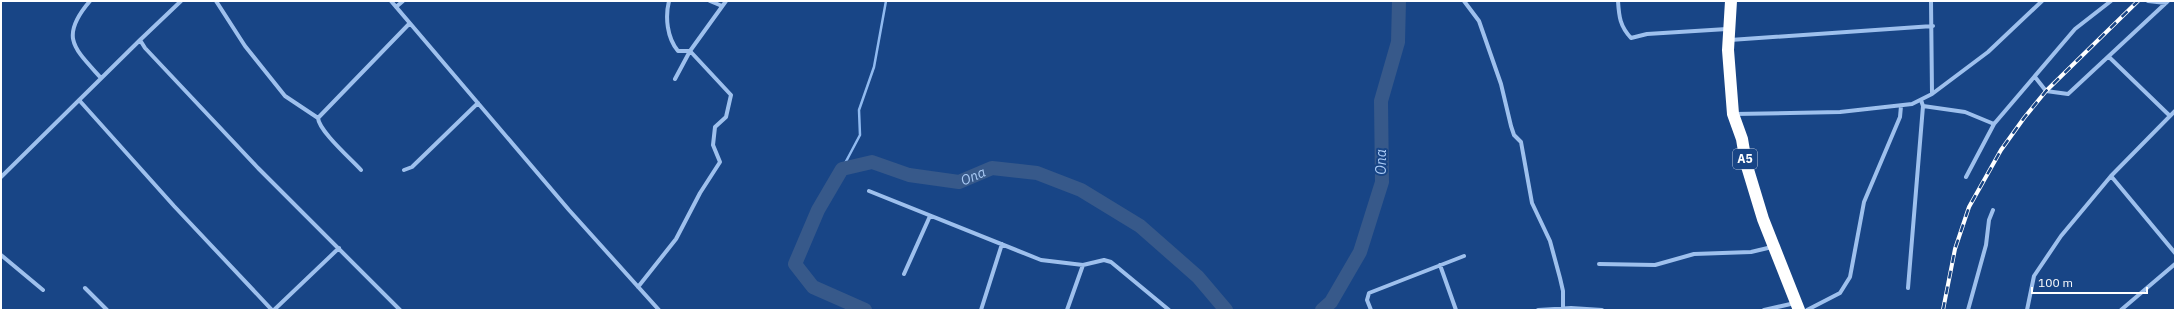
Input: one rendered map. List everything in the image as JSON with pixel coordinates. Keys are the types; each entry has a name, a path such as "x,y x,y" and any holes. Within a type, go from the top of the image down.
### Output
{"highway":[{"name":"A5","path":"1730,1 1729,78 1733,114 1742,139 1748,172 1773,246 1797,306"}],"street":[{"path":"90,1 79,13 73,26 73,43 77,51 101,78"},
{"path":"1,177 180,1"},
{"path":"216,1 245,46 285,96 318,118 319,123 325,131 361,170"},
{"path":"391,1 409,24 569,210 659,310"},
{"path":"396,7 403,1"},
{"path":"638,287 676,239 700,193 720,162 713,146 715,127 726,116 731,95 690,51 678,50 674,46 667,23 669,1"},
{"path":"710,1 722,6"},
{"path":"675,79 690,51 726,1"},
{"path":"1464,1 1479,21 1501,84 1514,135 1521,142 1532,203 1550,241 1560,278 1563,308"},
{"path":"1618,1 1619,20 1624,31 1631,38 1647,34 1729,35 1933,26"},
{"path":"1932,1 1932,94"},
{"path":"1733,114 1840,112 1901,106 1921,100 1932,94 1988,52 2042,1"},
{"path":"1966,178 1994,124 2075,29 2111,1"},
{"path":"2148,1 2167,2"},
{"path":"2035,77 2046,91 2068,94 2110,57 2167,2"},
{"path":"318,118 409,24"},
{"path":"140,40 145,48 258,168 400,310"},
{"path":"2110,57 2170,116"},
{"path":"79,100 174,206 273,310 339,248"},
{"path":"1908,288 1923,106 1921,100"},
{"path":"404,170 412,166 478,103"},
{"path":"1807,310 1840,293 1850,277 1864,202 1900,117 1901,106"},
{"path":"1923,106 1965,112 1994,124"},
{"path":"2027,310 2034,276 2045,258 2111,176 2175,111"},
{"path":"2111,176 2175,252"},
{"path":"869,191 1041,260 1083,264 1104,260 1112,262 1169,310"},
{"path":"1968,310 1986,245 1989,220 1993,210"},
{"path":"904,274 930,216"},
{"path":"981,310 1002,244"},
{"path":"1599,264 1655,266 1694,254 1751,252 1773,246"},
{"path":"1,255 43,290"},
{"path":"1371,310 1367,300 1369,294 1464,256"},
{"path":"1067,310 1083,264"},
{"path":"2121,310 2175,264"},
{"path":"1440,265 1456,310"},
{"path":"85,288 107,310"},
{"path":"1764,310 1797,306"},
{"path":"1538,310 1563,308 1602,310"}],"waterway":[{"path":"842,169 860,135 859,110 874,67 886,1"},
{"name":"Ona","path":"1322,310 1331,302 1360,252 1382,182 1381,101 1398,42 1399,1"},
{"name":"Ona","path":"865,310 813,287 795,264 818,210 842,169 872,162 909,175 959,182 992,168 1037,173 1081,190 1140,226 1198,277 1226,310"}],"railway":[{"path":"1943,310 1955,249 1969,207 2001,150 2046,91 2138,1"}]}
